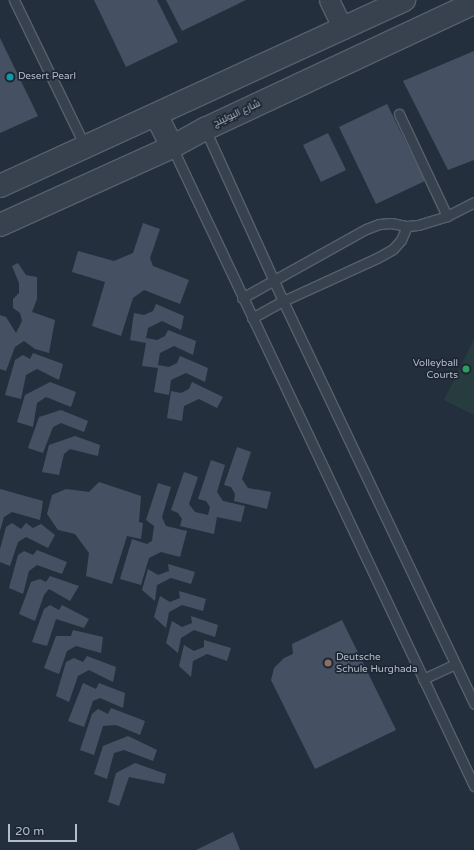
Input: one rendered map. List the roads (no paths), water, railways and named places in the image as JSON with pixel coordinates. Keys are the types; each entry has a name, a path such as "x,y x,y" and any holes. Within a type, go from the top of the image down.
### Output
{"street":[{"path":"328,0 342,29"},
{"path":"0,186 86,148 190,98 404,0"},
{"name":"شارع البولينج","path":"0,225 172,147 205,129 474,3"},
{"path":"190,98 205,129"},
{"path":"156,115 172,147"}],"lane":[{"path":"14,0 86,148"},
{"path":"399,114 447,216"},
{"path":"205,129 283,301 474,704"},
{"path":"172,147 242,298 474,786"},
{"path":"242,298 366,229 379,224 392,223 407,226 418,225 447,216 474,202"},
{"path":"252,318 283,301 377,258 393,249 401,240 407,226"},
{"path":"423,679 455,664"}],"place":[{"name":"Desert Pearl","path":"10,77"},
{"name":"Volleyball Courts","path":"466,369"},
{"name":"Deutsche Schule Hurghada","path":"328,663"}]}
